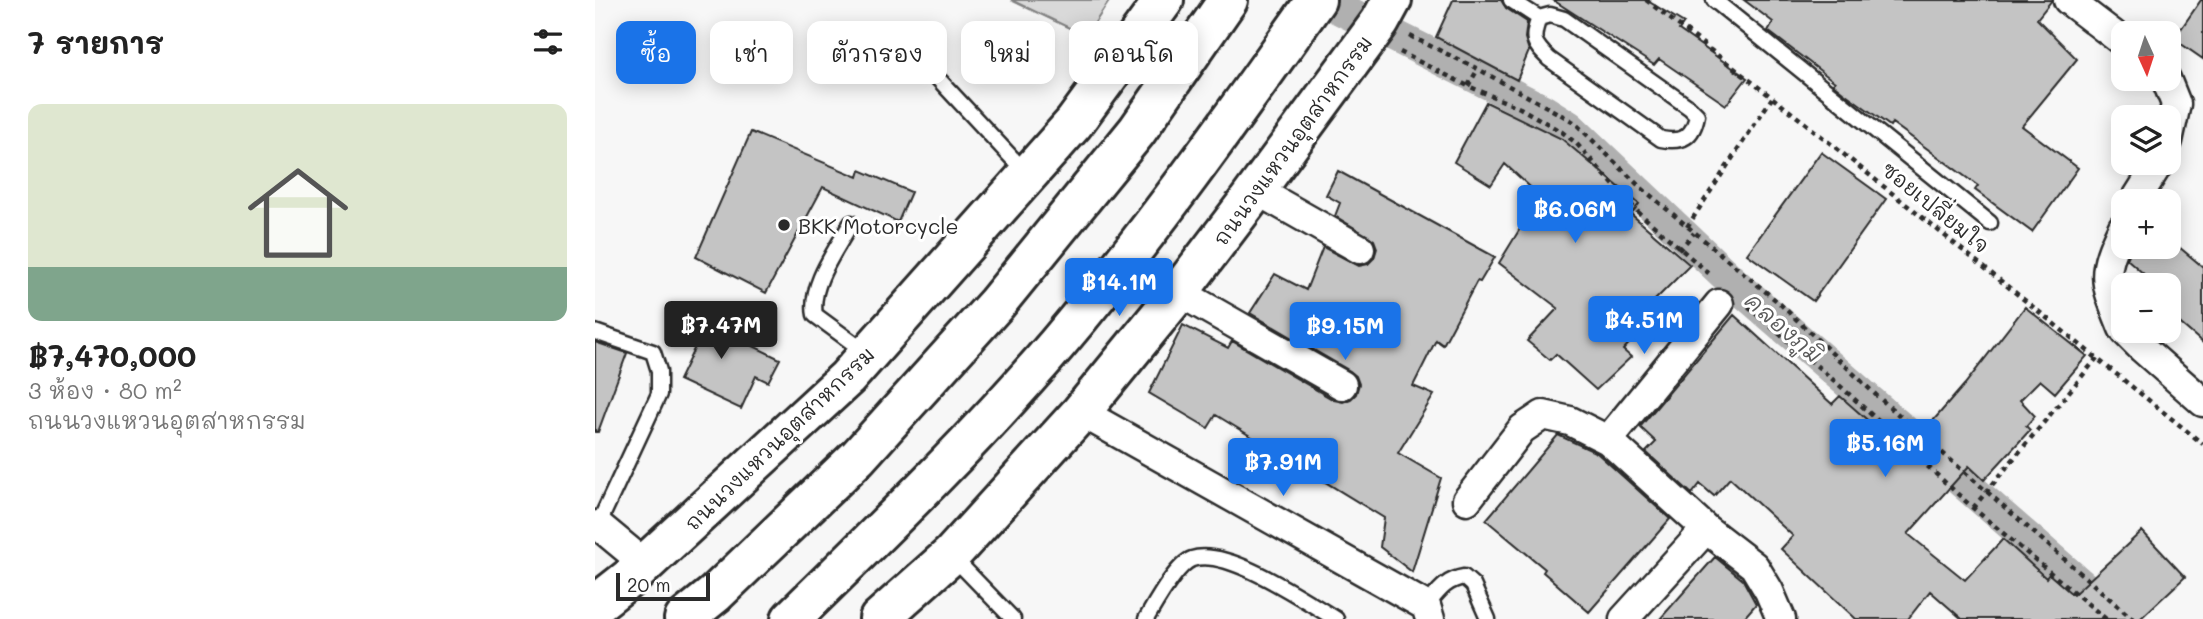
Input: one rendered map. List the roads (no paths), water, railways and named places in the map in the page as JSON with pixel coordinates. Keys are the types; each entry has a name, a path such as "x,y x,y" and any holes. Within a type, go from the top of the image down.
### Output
{"main road":[{"name":"ถนนวงแหวนอุตสาหกรรม","path":"595,605 645,564 847,378 1075,123 1164,0"},
{"path":"684,619 715,594 858,457 997,303 1137,131 1228,0"},
{"path":"791,619 918,494 1056,344 1194,172 1317,0"},
{"name":"ถนนวงแหวนอุตสาหกรรม","path":"879,619 951,555 1081,412 1179,292 1380,20"}],"street":[{"path":"2069,0 2111,33"},
{"path":"1256,190 1360,249"},
{"path":"2111,252 2106,288 2111,299"},
{"path":"1179,292 1342,385"},
{"path":"1608,440 1719,304"},
{"path":"2137,343 2203,401"},
{"path":"1081,412 1428,613"},
{"path":"1467,500 1522,429 1543,415 1570,421 1608,440 1706,529 1754,566 1781,619"},
{"path":"596,525 645,564"},
{"path":"1624,619 1706,529"}],"lane":[{"path":"1511,0 1539,18 1550,15 1563,19 1680,100 1697,115 1694,129 1685,138 1672,141 1661,139 1627,115 1549,59 1537,47 1533,35 1539,18"},
{"path":"1714,0 1990,223"},
{"path":"942,84 1028,175"},
{"path":"852,223 816,289 812,302 815,315 869,354"},
{"path":"595,332 653,352 659,371 659,394 596,525"},
{"path":"951,555 1013,619"},
{"path":"1146,619 1180,568 1192,559 1216,559 1250,569 1336,619"},
{"path":"1428,613 1444,584 1464,577 1473,585 1489,619"}],"waterway":[{"name":"คลองภูมิ","path":"1323,0 1542,110 1569,127 1735,284 2120,619"}],"place":[{"name":"BKK Motorcycle","path":"784,225"}]}
